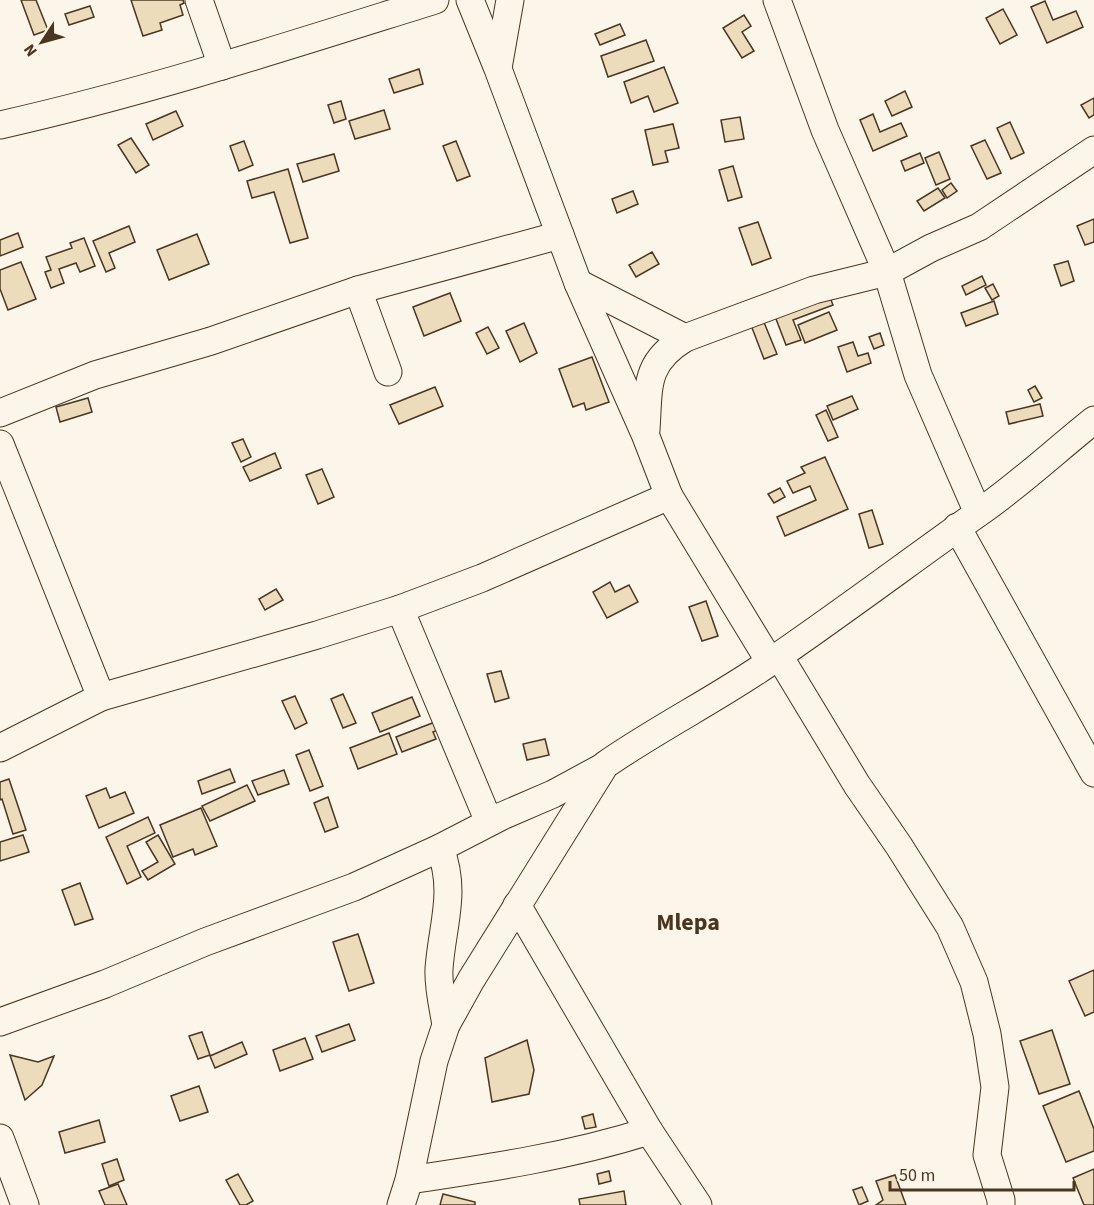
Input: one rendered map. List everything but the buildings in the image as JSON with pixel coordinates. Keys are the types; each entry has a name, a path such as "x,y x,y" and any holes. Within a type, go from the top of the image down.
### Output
{"street":[{"path":"199,0 222,66"},
{"path":"0,125 222,66 435,0"},
{"path":"470,0 579,283 669,495 950,927 974,982 987,1034 995,1087 987,1155 1001,1200 1000,1205"},
{"path":"498,69 510,0"},
{"path":"777,0 825,130 887,272 918,375 967,520 1094,773"},
{"path":"645,435 651,381 657,362 667,349 685,338 814,290 887,272 979,227 1094,150"},
{"path":"0,412 94,375 211,341 358,290 560,235"},
{"path":"579,283 685,338"},
{"path":"358,290 388,372"},
{"path":"0,1022 105,984 204,942 354,887 553,794 605,765 639,741 774,659 858,601 967,520 1094,420"},
{"path":"0,444 101,697"},
{"path":"0,748 101,697 400,609 482,578 669,495"},
{"path":"400,609 489,822"},
{"path":"605,765 471,980 446,1025 434,1061 405,1192 602,1146 649,1131"},
{"path":"441,848 447,867 449,888 439,971 446,1025"},
{"path":"518,905 649,1131 698,1205"},
{"path":"0,1138 25,1205"}],"district":[{"name":"Mlepa","path":"688,922"}]}
